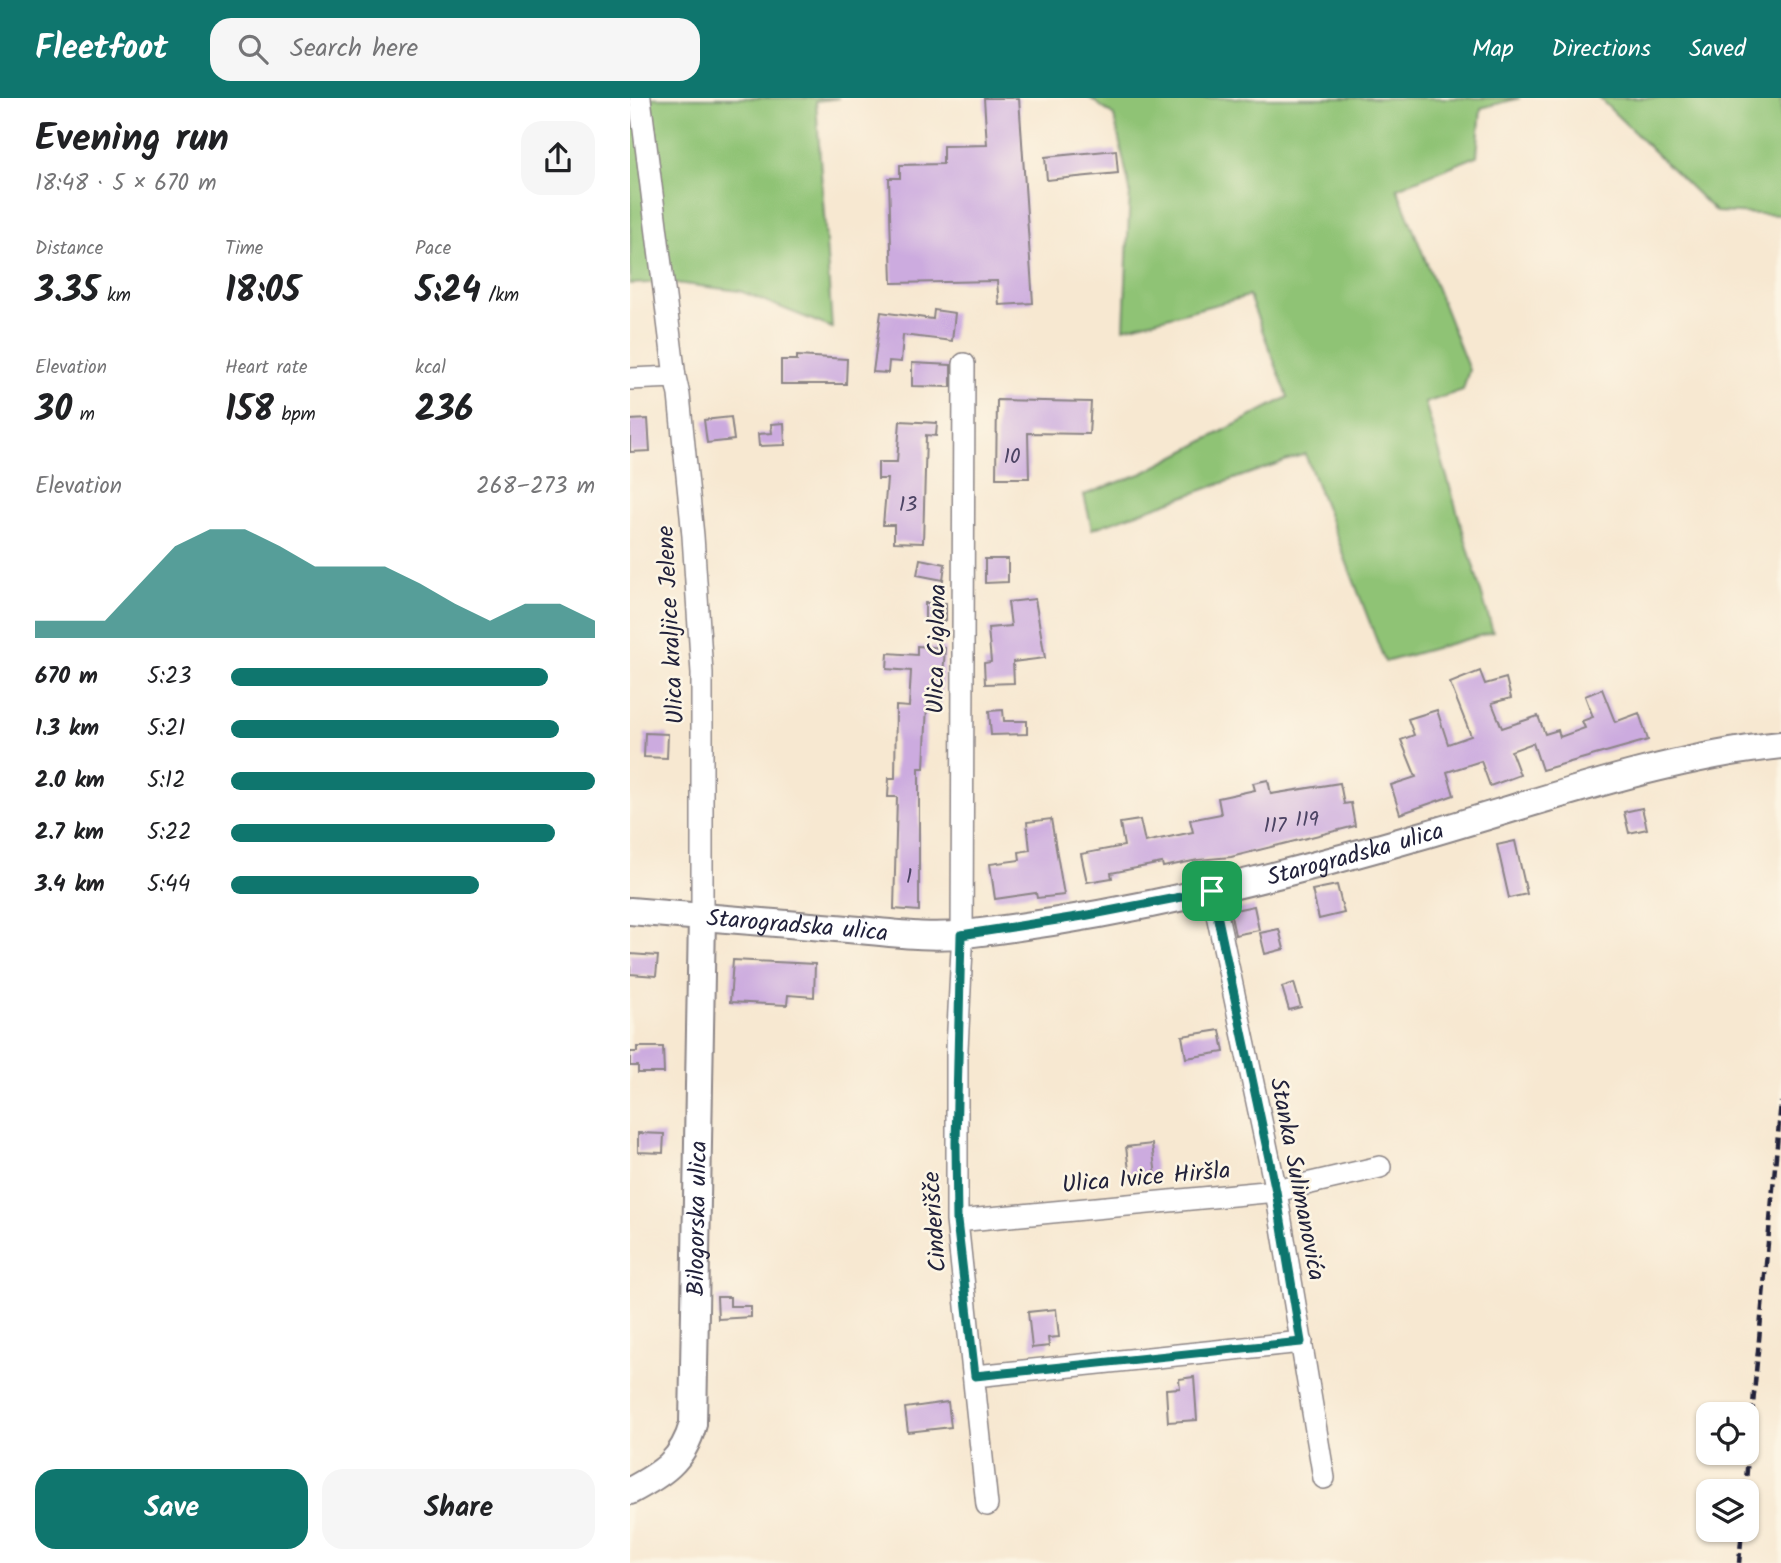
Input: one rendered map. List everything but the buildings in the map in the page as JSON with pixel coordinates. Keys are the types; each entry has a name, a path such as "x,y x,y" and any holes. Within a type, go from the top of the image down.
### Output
{"main road":[{"name":"Starogradska ulica","path":"630,911 908,934 961,935 1083,916 1212,891 1357,855 1674,765 1742,749 1781,745"},
{"name":"Bilogorska ulica","path":"630,1492 675,1463 684,1449 693,1424 702,917"}],"street":[{"name":"Ulica kraljice Jelene","path":"640,98 693,536 702,673 702,917"},
{"name":"Ulica Ciglana","path":"961,935 964,365"},
{"path":"630,379 675,377"},
{"name":"Stanka Sulimanovića","path":"1212,891 1276,1191 1324,1478"},
{"name":"Cinderišče","path":"961,935 956,1130 957,1221 987,1505"},
{"name":"Ulica Ivice Hiršla","path":"957,1221 1276,1191 1380,1167"},
{"path":"975,1376 1301,1342"}],"green space":[{"path":"630,98 839,98 816,101 832,328 740,291 667,282 630,284"},
{"path":"1090,98 1520,98 1481,108 1477,156 1397,188 1469,370 1463,390 1425,403 1493,632 1385,662 1305,454 1092,529 1084,495 1143,473 1288,397 1249,296 1124,328 1130,190 1114,116"},
{"path":"1599,98 1781,98 1781,215 1716,212"}],"railway":[{"path":"1746,1479 1781,1102"},
{"path":"1739,1563 1741,1542"}],"route":[{"path":"1212,891 1276,1191 1301,1342 975,1376 957,1221 957,1049 961,935 1083,916 1212,891"}]}
